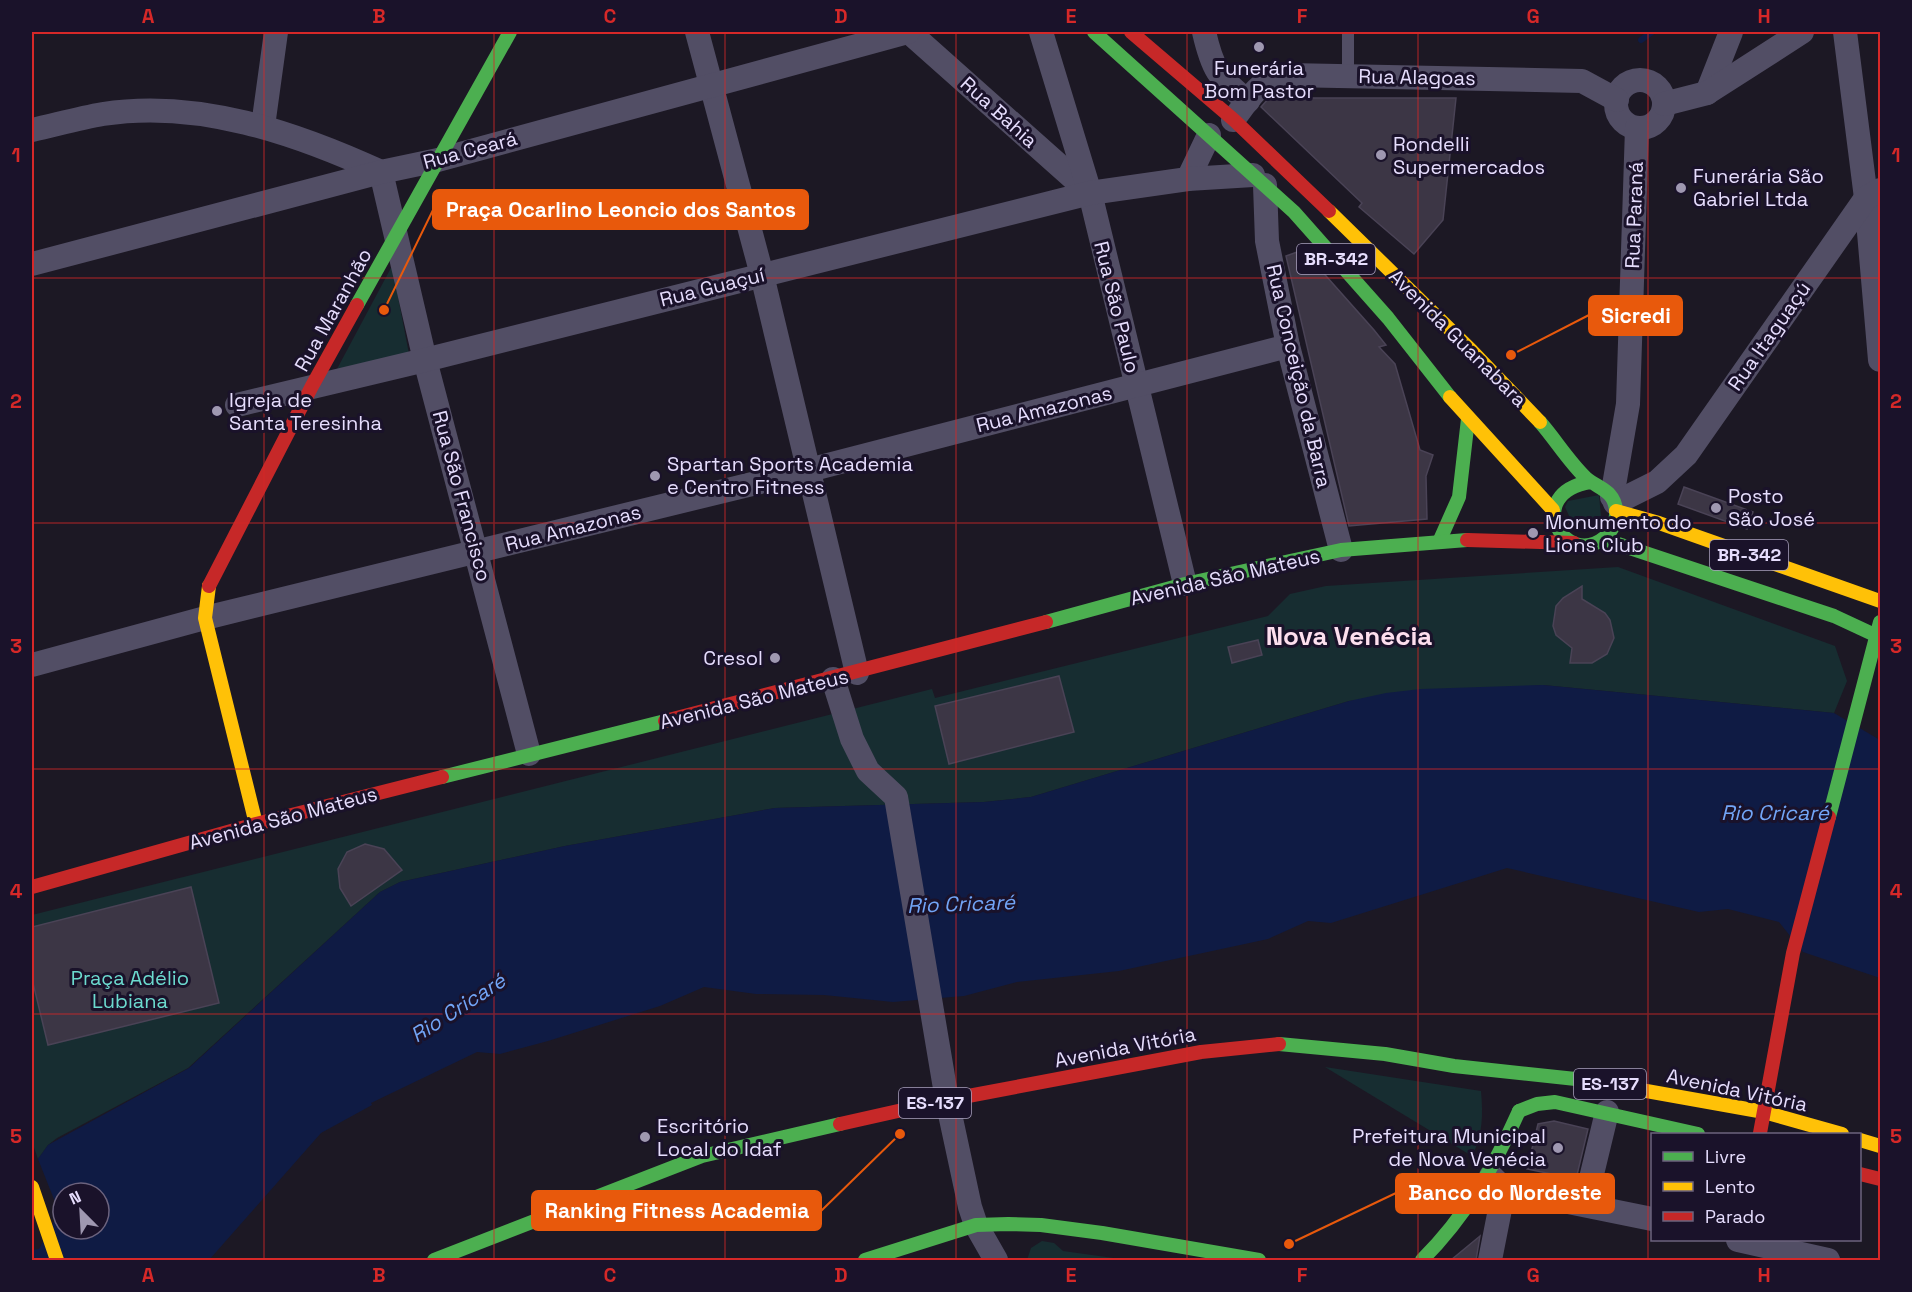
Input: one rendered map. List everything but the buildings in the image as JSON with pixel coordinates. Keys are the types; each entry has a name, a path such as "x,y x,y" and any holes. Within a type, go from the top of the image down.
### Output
{"main road":[{"name":"Rua Maranhão","path":"256,824 205,618 208,588 312,386 510,32"},
{"name":"Avenida Guanabara","path":"1094,32 1294,212 1388,318 1550,518"},
{"name":"Avenida Guanabara","path":"1131,32 1167,65 1240,111 1488,365 1606,495"},
{"path":"1438,542 1452,521 1462,489 1468,419"},
{"path":"1550,518 1562,491 1580,482 1606,495 1616,522 1604,539"},
{"name":"BR-342","path":"1606,495 1659,523 1881,601"},
{"name":"BR-342","path":"1550,518 1564,538 1574,543 1594,544 1604,539 1834,616"},
{"name":"Avenida São Mateus","path":"1482,539 1523,529"},
{"name":"Avenida São Mateus","path":"32,887 256,824 857,673 1185,584 1341,549 1482,539 1574,543"},
{"path":"1759,1133 1793,953 1863,691 1875,664 1880,631 1834,616"},
{"path":"1834,616 1854,646 1875,664"},
{"name":"Avenida Vitória","path":"434,1260 702,1156 947,1100 1201,1052 1277,1044 1385,1054 1454,1066 1559,1075 1764,1112 1838,1133"},
{"path":"1454,1066 1488,1083"},
{"path":"1422,1260 1498,1182 1519,1111 1510,1100"},
{"name":"ES-137","path":"1519,1111 1537,1104 1555,1102 1694,1133"},
{"path":"1861,1140 1881,1146"},
{"path":"1861,1174 1881,1179"},
{"path":"32,1187 57,1260"},
{"path":"865,1260 976,1225 1041,1224 1260,1260"}],"street":[{"path":"263,126 276,32"},
{"path":"698,32 762,274 857,673"},
{"name":"Rua Ceará","path":"32,264 381,172 438,160 712,83 909,32"},
{"name":"Rua Bahia","path":"909,32 1089,193"},
{"name":"Rua São Paulo","path":"1041,32 1089,193 1185,584"},
{"path":"1707,93 1731,32"},
{"path":"1664,104 1707,93 1802,32"},
{"path":"1845,32 1873,194 1881,360"},
{"path":"1167,65 1188,55 1205,36"},
{"path":"1205,36 1209,55 1240,111"},
{"name":"Rua Alagoas","path":"1240,111 1256,88 1274,78 1348,75 1582,81 1617,100"},
{"path":"1637,80 1645,80 1659,89 1664,104 1659,119 1652,125 1637,128 1623,121 1619,115 1617,100 1624,87 1637,80"},
{"path":"32,130 104,114 145,112 188,114 263,126 337,152 381,172"},
{"name":"Rua Paraná","path":"1606,495 1623,447 1628,404 1637,128"},
{"path":"1209,135 1188,179 1259,180 1267,241"},
{"name":"Rua São Francisco","path":"381,172 425,360 529,754"},
{"name":"Rua Guaçuí","path":"237,405 1089,193 1188,179"},
{"name":"Rua Itaguaçú","path":"1606,495 1657,482 1686,455 1873,194"},
{"name":"Rua Conceição da Barra","path":"1294,212 1267,241 1288,345 1341,549"},
{"name":"Rua Amazonas","path":"32,665 205,618 809,470 1288,345"},
{"path":"833,679 852,739 868,771 896,797 947,1100 976,1225 996,1260"},
{"path":"1585,1203 1607,1112"},
{"path":"1490,1260 1498,1182 1651,1219"},
{"path":"1747,1241 1828,1260"}],"lane":[{"path":"1347,32 1348,75"}],"green space":[{"path":"392,266 409,354 337,369"},
{"path":"1599,495 1602,526 1576,531 1565,507 1568,501"},
{"name":"Praça Adélio Lubiana","path":"1618,567 1835,646 1847,681 1834,713 1543,685 1349,701 1031,797 984,802 775,808 565,846 400,882 380,892 188,1068 57,1138 48,1145 38,1159 32,1142 32,915 932,689 935,698 1268,616 1290,594 1326,586"},
{"path":"1325,1067 1481,1091 1481,1124 1472,1156"},
{"path":"1042,1241 1054,1243 1063,1251 1128,1260 1027,1260 1031,1248"}],"water":[{"name":"Rio Cricaré","path":"1543,685 1834,713 1880,740 1880,978 1803,952 1779,922 1728,909 1699,912 1507,868 1331,923 1308,921 1268,939 1119,971 1017,982 964,996 893,1002 824,995 756,994 704,987 660,1006 548,1041 500,1054 477,1052 371,1103 372,1105 321,1133 209,1260 32,1260 32,1250 39,1249 51,1227 51,1241 111,1241 111,1181 51,1181 51,1192 38,1159 48,1145 189,1068 380,892 400,882 565,846 775,808 984,802 1031,797 1349,701 1386,693 1421,689"}],"waterway":[{"path":"1641,40 1652,32"}],"traffic: fast":[{"path":"357,305 510,32"},
{"path":"1094,32 1294,212 1388,318 1450,397"},
{"path":"1439,542 1459,497 1468,419"},
{"path":"1540,422 1580,472 1609,494 1615,503 1615,522 1607,535 1589,545 1576,544 1565,537 1557,526 1554,513 1558,500 1569,489 1590,482"},
{"path":"1603,539 1834,616 1877,636"},
{"path":"1046,622 1185,584 1341,550 1467,540"},
{"path":"1829,817 1880,622"},
{"path":"442,777 665,721"},
{"path":"1279,1044 1385,1054 1454,1066 1585,1080"},
{"path":"1519,1111 1537,1104 1555,1102 1694,1133"},
{"path":"1422,1260 1452,1226 1478,1190 1519,1111"},
{"path":"434,1260 702,1156 840,1124"},
{"path":"865,1260 976,1225 1008,1224 1041,1225 1102,1233 1259,1260"}],"traffic: slow":[{"path":"1329,211 1472,351 1540,422"},
{"path":"1450,397 1553,510"},
{"path":"1616,511 1659,523 1880,601"},
{"path":"209,586 205,618 256,824"},
{"path":"1585,1080 1764,1112 1838,1133"},
{"path":"1861,1140 1880,1146"},
{"path":"32,1187 57,1260"}],"traffic: jam":[{"path":"1131,32 1234,120 1329,211"},
{"path":"209,586 312,386 357,305"},
{"path":"1467,540 1574,543"},
{"path":"665,721 1046,622"},
{"path":"32,887 256,824 442,777"},
{"path":"1760,1133 1793,953 1829,817"},
{"path":"840,1124 947,1100 1201,1052 1279,1044"},
{"path":"1861,1174 1880,1179"}],"place":[{"name":"Funerária Bom Pastor","path":"1259,47"},
{"name":"Rondelli Supermercados","path":"1381,155"},
{"name":"Funerária São Gabriel Ltda","path":"1681,188"},
{"name":"Praça Ocarlino Leoncio dos Santos","path":"384,310"},
{"name":"Sicredi","path":"1511,355"},
{"name":"Igreja de Santa Teresinha","path":"217,411"},
{"name":"Spartan Sports Academia e Centro Fitness","path":"655,476"},
{"name":"Posto São José","path":"1716,508"},
{"name":"Monumento do Lions Club","path":"1533,533"},
{"name":"Cresol","path":"775,658"},
{"name":"Ranking Fitness Academia","path":"900,1134"},
{"name":"Escritório Local do Idaf","path":"645,1137"},
{"name":"Prefeitura Municipal de Nova Venécia","path":"1558,1148"},
{"name":"Banco do Nordeste","path":"1289,1244"}],"district":[{"name":"Nova Venécia","path":"1349,636"}]}
